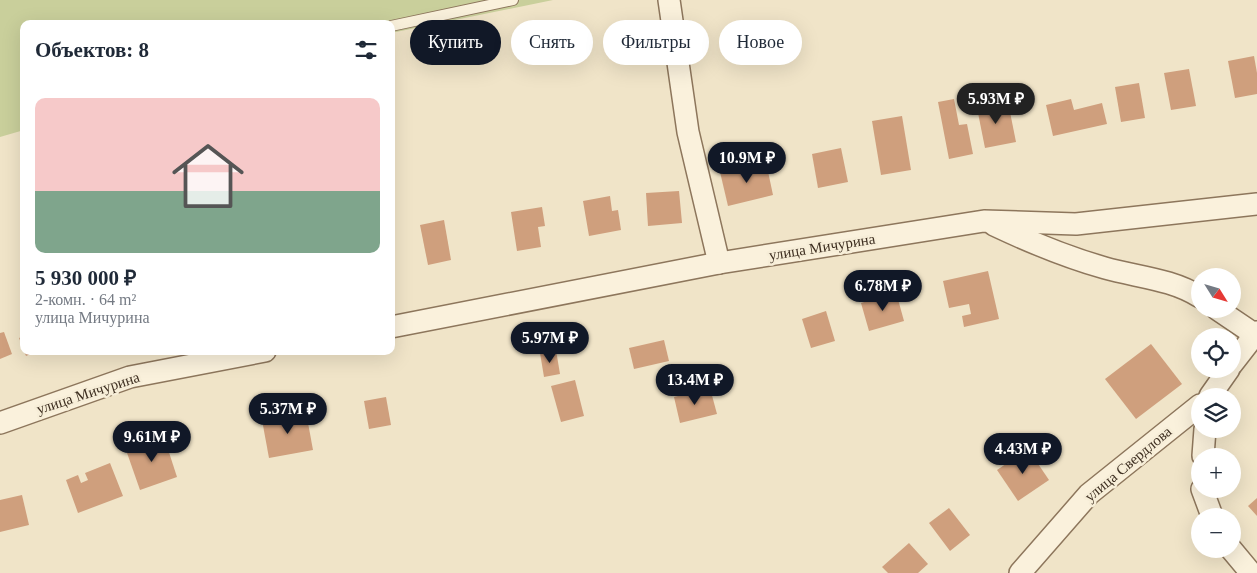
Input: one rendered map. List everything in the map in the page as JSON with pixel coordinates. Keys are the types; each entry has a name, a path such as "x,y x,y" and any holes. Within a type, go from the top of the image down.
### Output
{"street":[{"path":"669,0 688,132 719,264"},
{"name":"улица Мичурина","path":"395,326 719,264 984,221 1076,224 1257,204"},
{"path":"984,221 1048,250 1106,268 1185,287 1191,291"},
{"path":"1232,318 1256,333 1241,352"},
{"name":"улица Мичурина","path":"0,423 130,377 244,355"},
{"name":"улица Свердлова","path":"1020,573 1089,494 1191,412"},
{"path":"1238,558 1251,573"}],"lane":[{"path":"395,25 513,0"}],"green space":[{"path":"0,0 553,0 455,20 410,20 410,29 395,32 395,20 20,20 20,131 0,137"}],"building":[{"path":"1254,56 1257,73 1257,94 1235,98 1228,61"},
{"path":"1189,69 1196,106 1171,110 1164,73"},
{"path":"1139,83 1145,118 1121,122 1115,87"},
{"path":"954,99 959,125 967,124 973,154 949,159 938,102"},
{"path":"1071,99 1074,110 1102,103 1107,124 1053,136 1046,105"},
{"path":"1008,102 1016,142 985,148 977,108"},
{"path":"902,116 911,170 881,175 872,121"},
{"path":"841,148 848,182 818,188 812,154"},
{"path":"766,162 773,195 728,206 720,172"},
{"path":"679,191 682,223 648,226 646,193"},
{"path":"610,196 612,211 618,210 621,230 589,236 583,201"},
{"path":"542,207 545,226 538,227 541,247 517,251 511,212"},
{"path":"444,220 451,260 428,265 420,225"},
{"path":"988,271 999,319 964,327 962,316 971,314 969,304 949,308 943,281"},
{"path":"896,292 904,321 869,331 861,303"},
{"path":"826,311 835,341 811,348 802,319"},
{"path":"4,332 12,354 0,359 0,333"},
{"path":"664,340 669,361 634,369 629,348"},
{"path":"1151,344 1182,384 1136,419 1105,379"},
{"path":"556,350 560,374 544,377 540,353"},
{"path":"575,380 584,416 561,422 551,386"},
{"path":"710,388 717,414 680,423 674,397"},
{"path":"386,397 391,425 369,429 364,401"},
{"path":"306,412 313,450 269,458 262,420"},
{"path":"164,437 177,477 140,490 126,450"},
{"path":"1028,449 1049,480 1018,501 997,470"},
{"path":"110,463 123,496 78,513 66,480 78,475 81,483 88,480 85,473"},
{"path":"22,495 29,525 0,532 0,500"},
{"path":"1257,498 1257,516 1248,506"},
{"path":"949,508 970,535 950,551 929,523"},
{"path":"909,543 928,564 918,573 888,573 882,567"}]}
